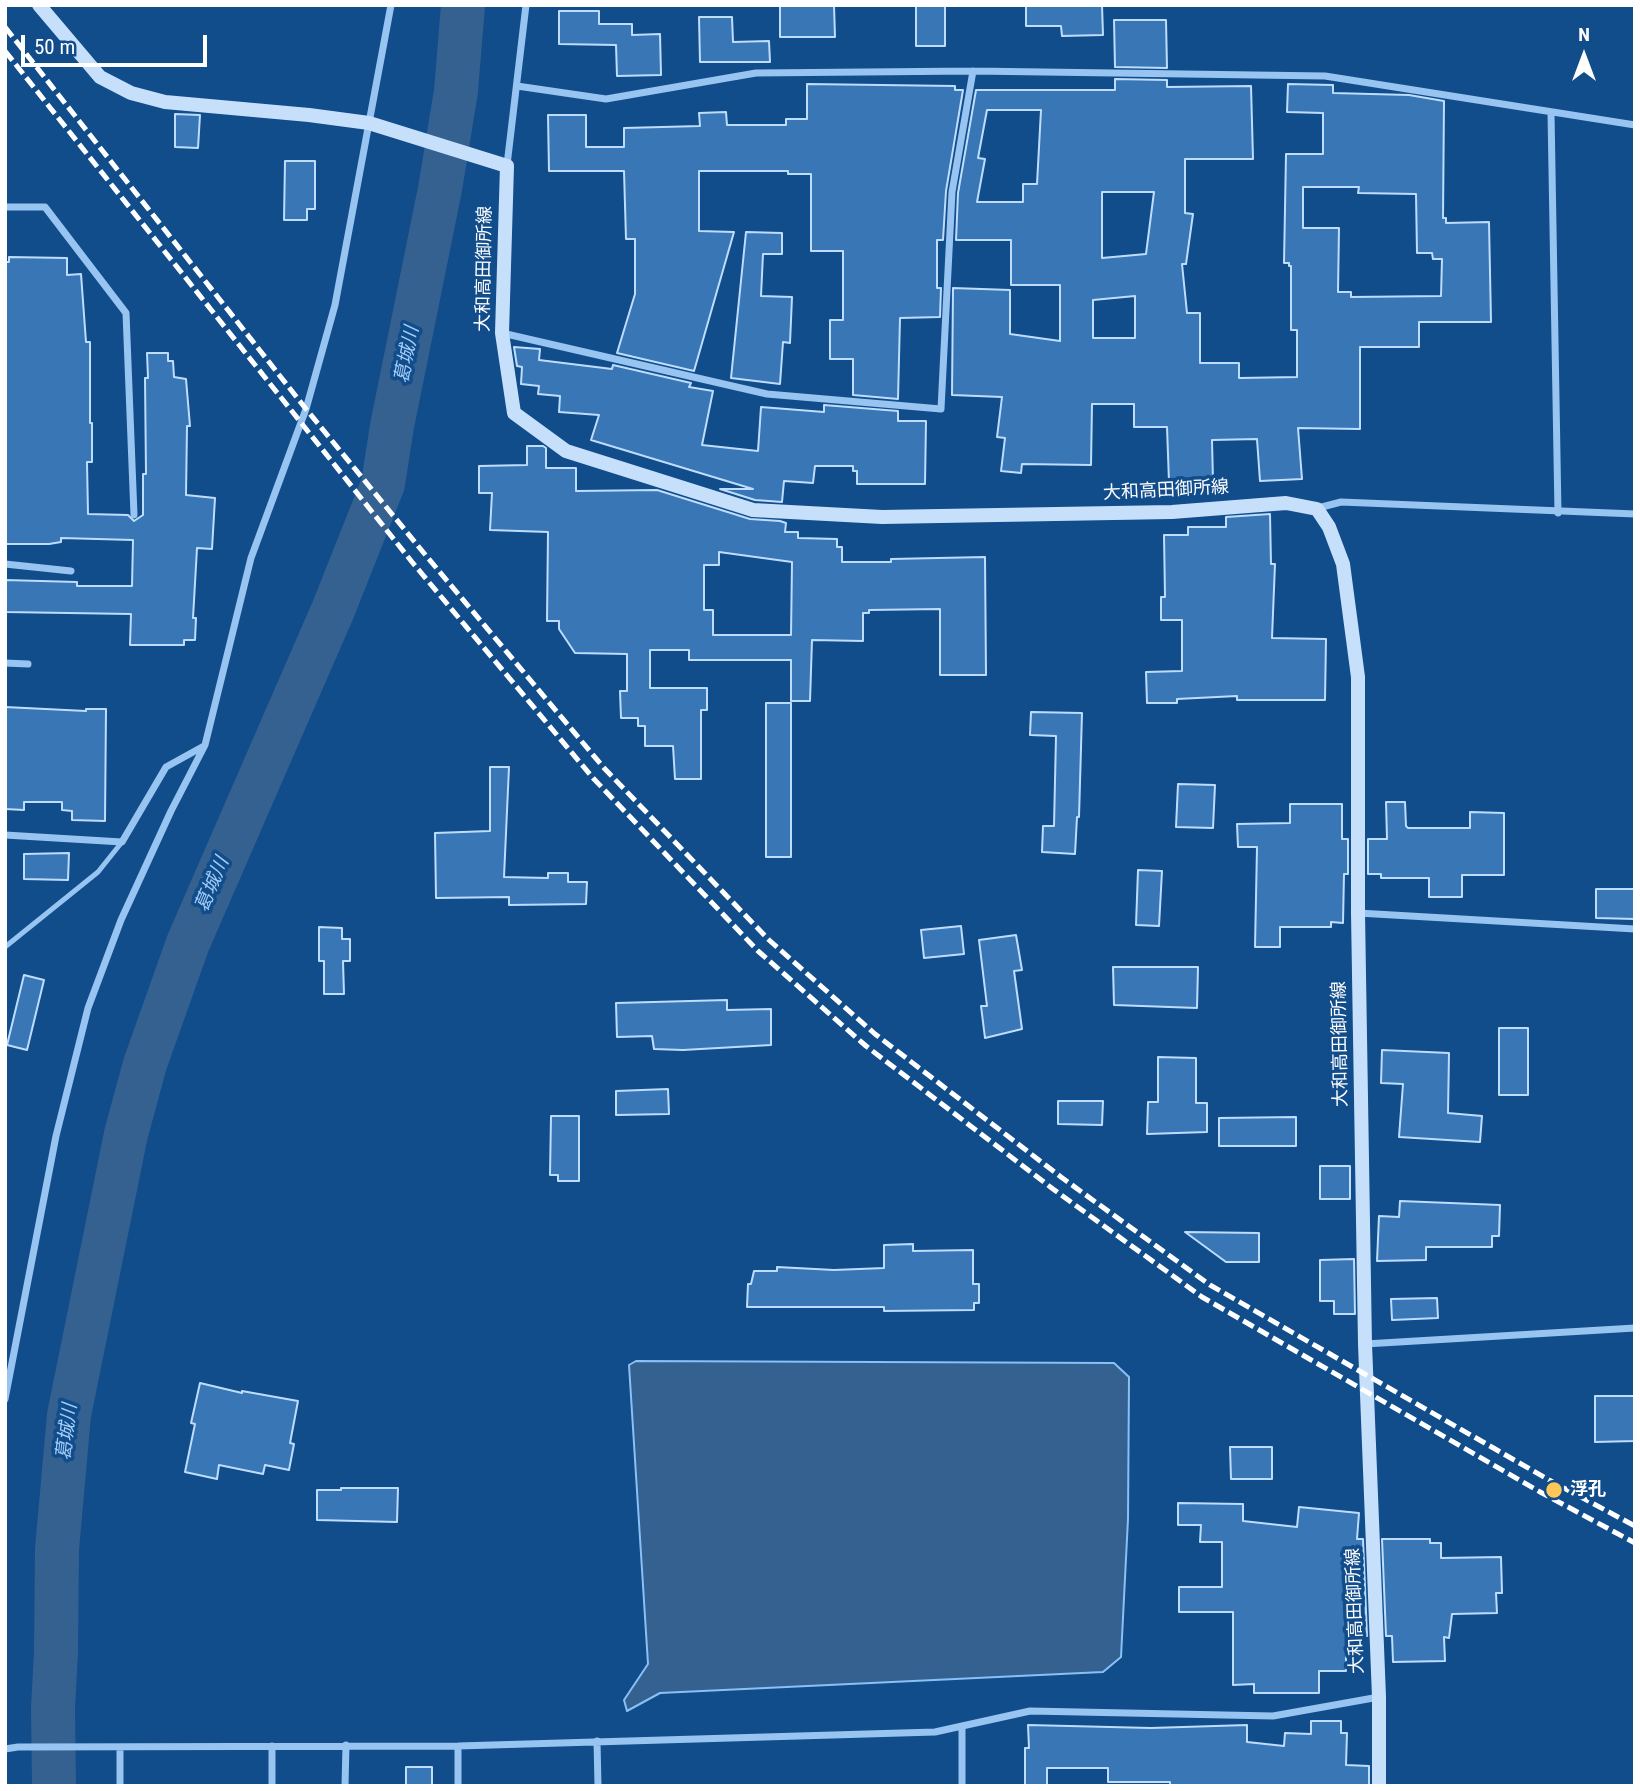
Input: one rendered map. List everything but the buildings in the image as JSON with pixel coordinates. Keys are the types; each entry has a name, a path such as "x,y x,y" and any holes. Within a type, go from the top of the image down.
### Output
{"main road":[{"path":"39,5 100,77 131,93 165,102 369,123 507,166"},
{"name":"大和高田御所線","path":"507,166 502,333 514,413 566,451 753,510 882,517 1172,512 1286,503 1317,509 1329,527 1343,564 1358,677 1358,913 1365,1344 1379,1697 1379,1786"}],"street":[{"path":"5,1399 56,1136 88,1008 121,920 205,745 251,558 306,409 335,305 391,5"},
{"path":"507,166 526,5"},
{"path":"517,86 606,99 756,73 973,71 1325,76 1635,125"},
{"path":"502,333 767,394 941,409 951,192 973,71"},
{"path":"1551,113 1558,513"},
{"path":"5,207 45,207 126,313 134,515"},
{"path":"1317,509 1341,502 1558,513 1635,514"},
{"path":"5,564 71,571"},
{"path":"5,663 28,664"},
{"path":"5,835 122,842 166,767 205,745"},
{"path":"1358,913 1635,929"},
{"path":"1365,1344 1635,1328"},
{"path":"5,1749 458,1746 934,1732 1030,1711 1273,1716 1379,1697"},
{"path":"962,1726 962,1786"},
{"path":"597,1741 598,1786"},
{"path":"345,1786 346,1745"},
{"path":"272,1746 272,1786"},
{"path":"458,1746 458,1786"},
{"path":"120,1748 120,1786"}],"lane":[{"path":"5,947 99,872 122,842"}],"water":[{"path":"636,1361 1114,1363 1129,1377 1128,1519 1121,1657 1103,1672 660,1693 627,1711 624,1700 648,1664 629,1365"}],"waterway":[{"name":"葛城川","path":"54,1786 57,1549 69,1415 126,1134 145,1064 188,943 333,610 383,484 392,426 440,189 456,91 463,5"}],"railway":[{"path":"5,27 306,409 423,552 604,768 769,940 875,1034 1061,1177 1210,1285 1549,1480 1635,1526"},
{"path":"5,51 412,562 593,778 758,951 866,1046 1053,1189 1202,1297 1542,1493 1635,1543"}],"place":[{"name":"浮孔","path":"1554,1490"}]}
